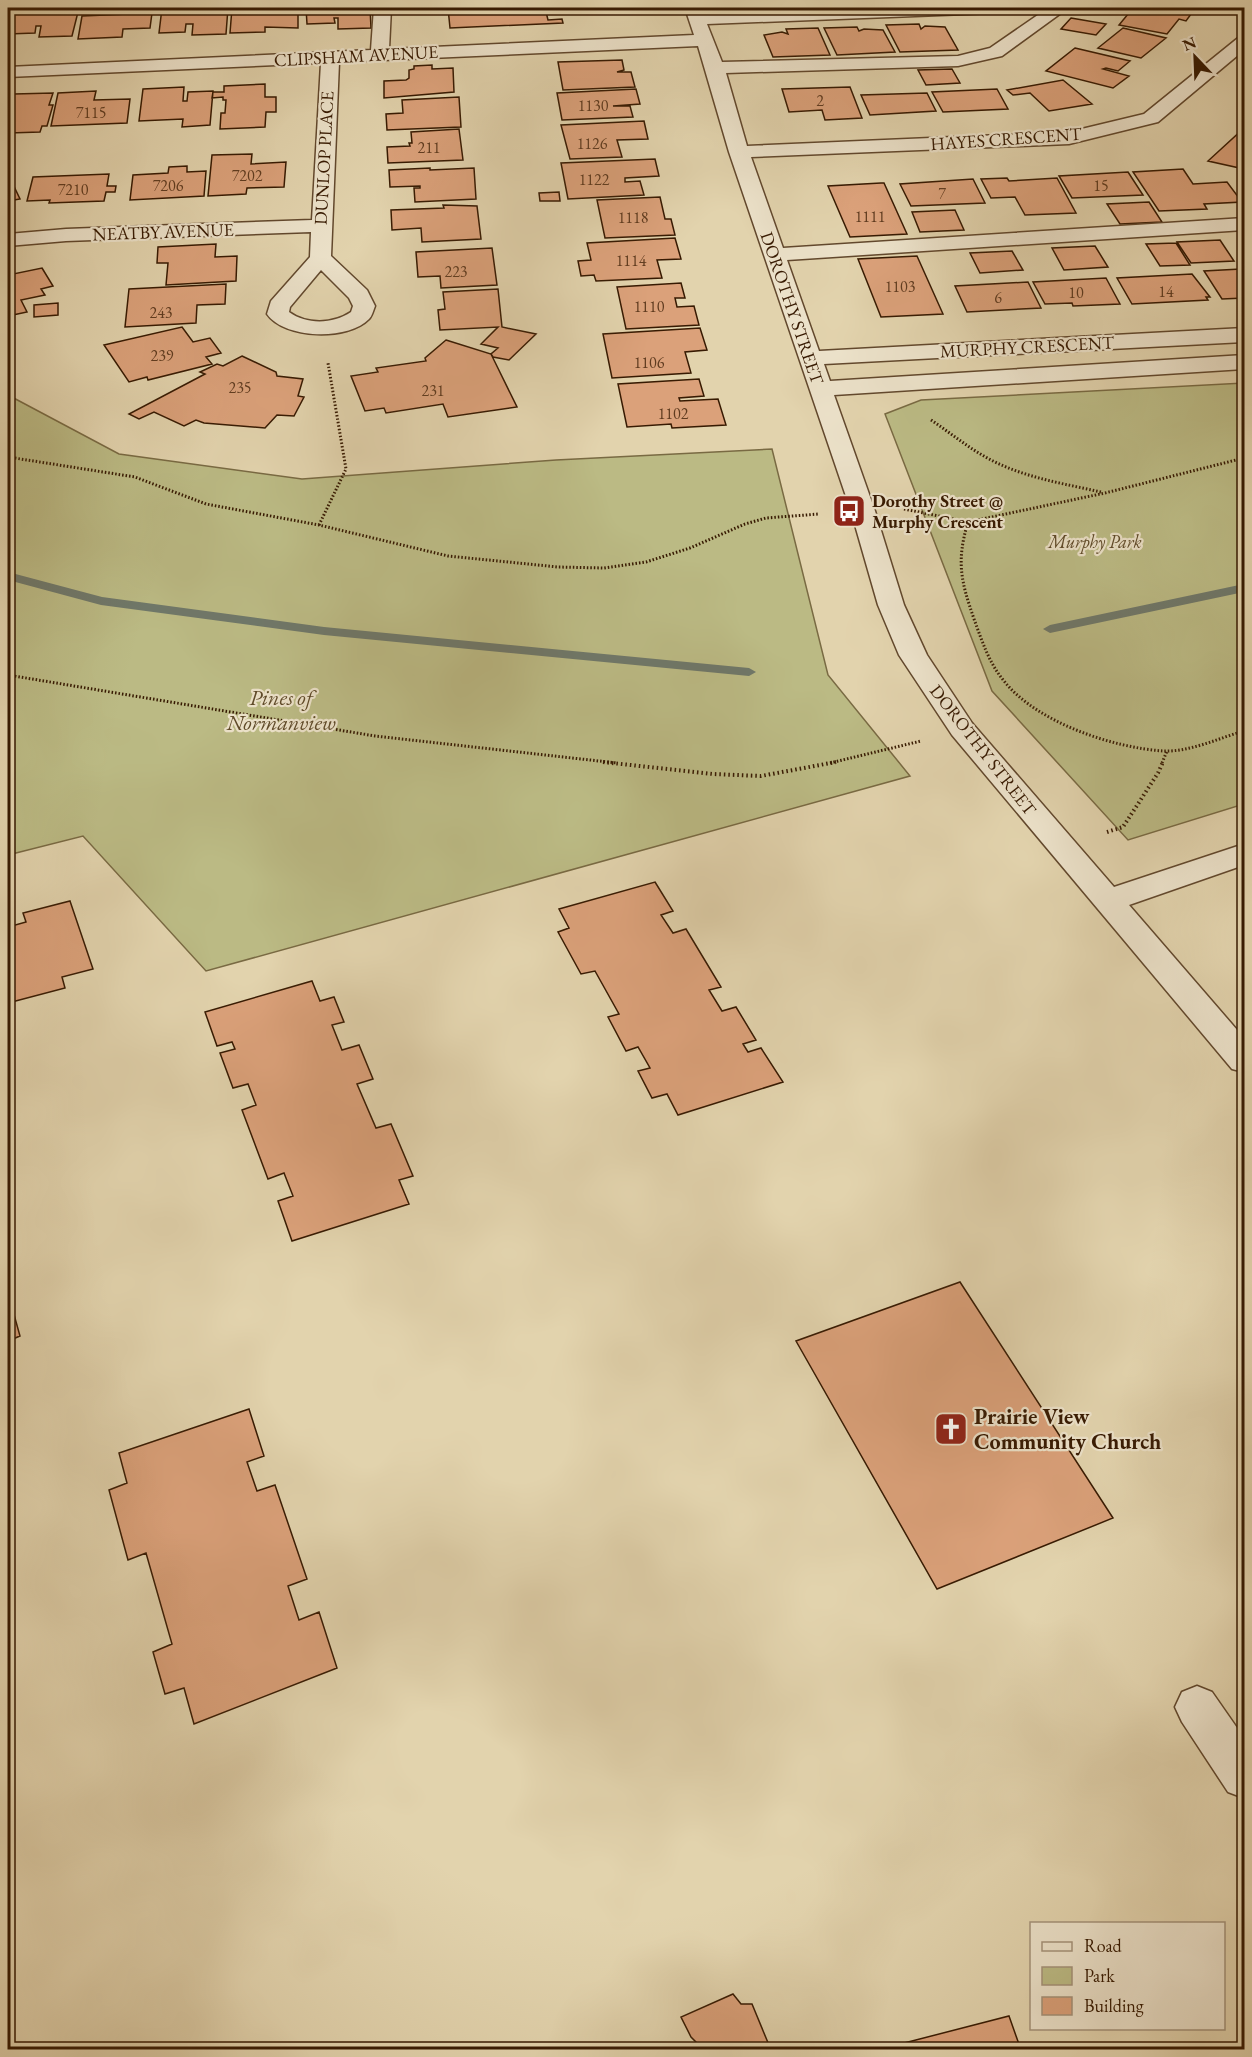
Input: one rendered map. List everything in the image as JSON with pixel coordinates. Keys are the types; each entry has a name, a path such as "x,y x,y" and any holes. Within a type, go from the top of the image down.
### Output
{"street":[{"path":"380,54 382,8"},
{"path":"695,13 992,8"},
{"path":"715,68 958,60 996,52 1059,8"},
{"name":"DOROTHY STREET","path":"695,13 715,68 739,152 863,511 891,605 913,655 962,729 1245,1060"},
{"name":"CLIPSHAM AVENUE","path":"8,72 704,40"},
{"name":"HAYES CRESCENT","path":"739,152 1069,138 1151,118 1245,42"},
{"name":"DUNLOP PLACE","path":"320,258 359,295 364,302 364,309 360,316 350,322 322,328 294,325 278,314 279,306 320,258 330,57"},
{"path":"774,255 1245,224"},
{"name":"NEATBY AVENUE","path":"8,240 66,235 320,226"},
{"name":"MURPHY CRESCENT","path":"810,358 1245,335"},
{"name":"MURPHY CRESCENT","path":"820,389 1245,362"},
{"path":"1107,901 1245,854"},
{"path":"1197,1707 1245,1776"}],"path":[{"path":"319,525 346,469 322,328"},
{"path":"877,385 971,448 1001,465 1041,479 1105,493"},
{"path":"8,457 135,477 206,504 319,525 448,556 558,567 604,568 646,562 690,548 745,524 766,518 911,509 968,522 1105,493 1245,458"},
{"path":"968,522 959,549 959,575 987,657 1006,686 1032,708 1066,726 1109,739 1167,751 1245,731"},
{"path":"8,675 375,736 713,774 761,776 806,769 962,729"},
{"path":"1061,846 1123,827 1158,773 1167,751"}],"green space":[{"name":"Murphy Park","path":"1244,383 1244,804 1128,840 992,691 885,414 921,400"},
{"name":"Pines of Normanview","path":"8,395 119,454 302,479 556,460 772,449 828,675 910,776 206,971 83,836 8,855"}],"building":[{"path":"79,8 72,36 39,37 41,26 36,26 35,33 8,34 13,14 8,14 9,12"},
{"path":"162,8 228,8 226,34 192,35 193,24 186,24 185,32 159,33"},
{"path":"232,8 298,8 298,28 265,27 265,32 230,33"},
{"path":"306,8 370,8 371,28 338,29 338,18 334,18 335,23 307,24"},
{"path":"448,8 548,8 549,12 546,12 548,20 562,19 563,23 450,28"},
{"path":"1133,8 1188,8 1194,10 1186,21 1179,19 1167,34 1119,25"},
{"path":"152,13 150,28 123,29 122,37 78,39 82,16"},
{"path":"1071,18 1106,24 1096,35 1061,29"},
{"path":"919,24 921,29 925,26 945,27 958,50 900,52 886,25"},
{"path":"857,27 859,31 883,30 895,52 837,55 824,28"},
{"path":"818,28 830,55 773,57 764,35 782,32 788,34 786,29"},
{"path":"1123,28 1166,38 1141,58 1098,48"},
{"path":"1075,48 1130,61 1118,71 1103,69 1129,76 1113,88 1046,71"},
{"path":"622,60 624,70 617,72 631,72 635,87 563,90 558,62"},
{"path":"432,65 432,69 453,68 454,92 384,98 384,81 406,80 409,78 409,70 414,69 414,66"},
{"path":"952,69 960,83 926,85 918,70"},
{"path":"1063,80 1092,104 1049,111 1030,93 1013,95 1007,90"},
{"path":"265,84 265,97 276,97 276,112 266,112 265,127 220,129 221,113 225,113 226,100 223,100 223,97 212,98 213,92 224,92 224,86"},
{"path":"184,87 183,101 187,101 188,92 213,91 210,125 182,127 183,119 139,121 143,89"},
{"path":"850,87 862,118 825,120 822,110 789,112 782,89"},
{"path":"636,89 640,104 613,106 630,106 633,117 562,120 557,93"},
{"path":"997,89 1008,109 943,112 932,92"},
{"path":"96,91 94,100 130,99 127,123 51,126 58,93"},
{"path":"53,93 49,105 53,105 47,126 42,126 40,132 9,133 11,127 8,127 8,108 10,108 14,94"},
{"path":"927,93 936,111 870,115 861,95"},
{"path":"459,97 461,127 387,130 386,114 403,113 402,100"},
{"path":"644,121 648,139 617,140 622,157 570,159 561,125"},
{"path":"459,129 463,160 388,163 387,147 410,146 411,132"},
{"path":"1243,129 1244,169 1208,161"},
{"path":"252,154 251,164 286,162 284,187 247,188 246,194 208,196 212,155"},
{"path":"655,159 659,176 625,178 625,182 640,181 644,195 568,199 561,163"},
{"path":"187,166 187,172 206,171 204,196 130,200 133,175 168,173 169,167"},
{"path":"430,168 430,170 474,168 476,199 415,202 414,188 420,188 420,186 390,187 389,170"},
{"path":"1183,169 1193,184 1227,182 1242,202 1204,204 1207,209 1159,211 1133,172"},
{"path":"1128,172 1143,195 1072,198 1059,176"},
{"path":"109,174 107,186 116,186 115,192 106,192 104,201 49,203 50,200 27,201 33,177"},
{"path":"9,176 20,199 8,201"},
{"path":"1007,178 1009,181 1057,178 1076,213 1025,215 1015,197 991,198 981,179"},
{"path":"973,179 985,203 911,206 900,184"},
{"path":"884,183 907,234 850,237 828,186"},
{"path":"559,192 560,201 540,201 539,193"},
{"path":"660,197 665,219 671,219 675,235 605,238 597,200"},
{"path":"1149,202 1162,222 1120,224 1107,204"},
{"path":"443,205 477,206 481,239 422,242 421,228 392,230 391,210 444,208"},
{"path":"955,210 964,230 920,232 912,212"},
{"path":"675,238 681,259 657,260 662,278 596,281 594,275 581,276 578,261 591,260 587,243"},
{"path":"1220,240 1234,261 1191,263 1177,242"},
{"path":"1176,243 1190,265 1160,266 1146,244"},
{"path":"216,244 215,257 237,256 236,281 166,285 168,263 157,263 158,247"},
{"path":"1095,246 1108,267 1064,270 1052,248"},
{"path":"492,248 497,285 441,288 440,276 418,277 416,252"},
{"path":"1012,251 1023,270 980,273 970,253"},
{"path":"917,256 943,314 881,317 858,259"},
{"path":"42,268 53,286 41,289 45,295 21,300 27,312 8,316 8,275"},
{"path":"1244,269 1244,298 1222,299 1204,271"},
{"path":"1192,274 1210,297 1206,297 1208,300 1132,304 1117,278"},
{"path":"1106,278 1120,304 1073,306 1072,303 1045,304 1033,282"},
{"path":"1028,282 1041,308 967,312 955,286"},
{"path":"681,283 685,298 675,298 677,307 694,306 699,325 626,329 617,287"},
{"path":"226,284 225,304 197,305 196,323 125,327 129,289"},
{"path":"498,289 502,327 536,334 509,360 493,357 491,354 498,348 481,344 498,327 440,330 438,310 445,309 443,292"},
{"path":"58,303 58,315 34,317 34,305"},
{"path":"182,327 193,342 210,338 221,353 206,357 212,364 148,380 147,377 129,382 104,345"},
{"path":"700,328 707,350 685,352 691,373 612,378 603,334"},
{"path":"446,340 491,354 517,407 448,417 443,404 386,413 384,408 365,411 351,376 378,372 376,368 426,361 425,358"},
{"path":"242,356 276,372 277,376 303,379 298,396 304,397 294,416 277,415 265,428 204,423 196,420 184,426 154,412 139,419 129,414 205,374 200,372 217,364 223,366"},
{"path":"699,379 704,396 679,398 680,401 718,399 726,425 672,428 671,424 627,427 618,384"},
{"path":"655,882 673,911 661,915 673,933 686,929 721,987 709,990 722,1011 736,1007 756,1040 743,1044 748,1052 761,1048 783,1082 678,1115 667,1094 652,1098 638,1071 650,1068 638,1047 626,1051 608,1017 619,1014 595,971 581,974 558,932 569,928 559,909"},
{"path":"70,901 93,969 62,977 65,988 8,1003 8,927 26,922 23,913"},
{"path":"312,981 320,1001 334,997 344,1022 332,1025 342,1050 359,1045 373,1079 357,1084 376,1128 391,1124 413,1176 399,1180 409,1204 292,1241 278,1201 293,1196 284,1173 268,1179 242,1110 256,1105 248,1084 233,1088 220,1053 235,1049 232,1042 217,1046 205,1012"},
{"name":"Prairie View Community Church","path":"960,1282 1113,1518 937,1589 796,1341"},
{"path":"8,1293 20,1336 8,1341"},
{"path":"249,1409 264,1456 247,1462 257,1491 275,1485 307,1579 288,1586 299,1620 319,1612 337,1668 194,1724 184,1688 165,1694 153,1652 172,1644 146,1553 128,1560 109,1490 127,1483 119,1453"},
{"path":"733,1994 741,2004 752,2004 771,2050 704,2050 691,2037 681,2017"},
{"path":"1009,2016 1021,2050 877,2050"}],"waterway":[{"path":"8,576 101,601 324,631 749,672"},
{"path":"1050,629 1244,588"}],"place":[{"name":"Dorothy Street @ Murphy Crescent","path":"849,511"},
{"name":"Prairie View Community Church","path":"951,1429"}]}
